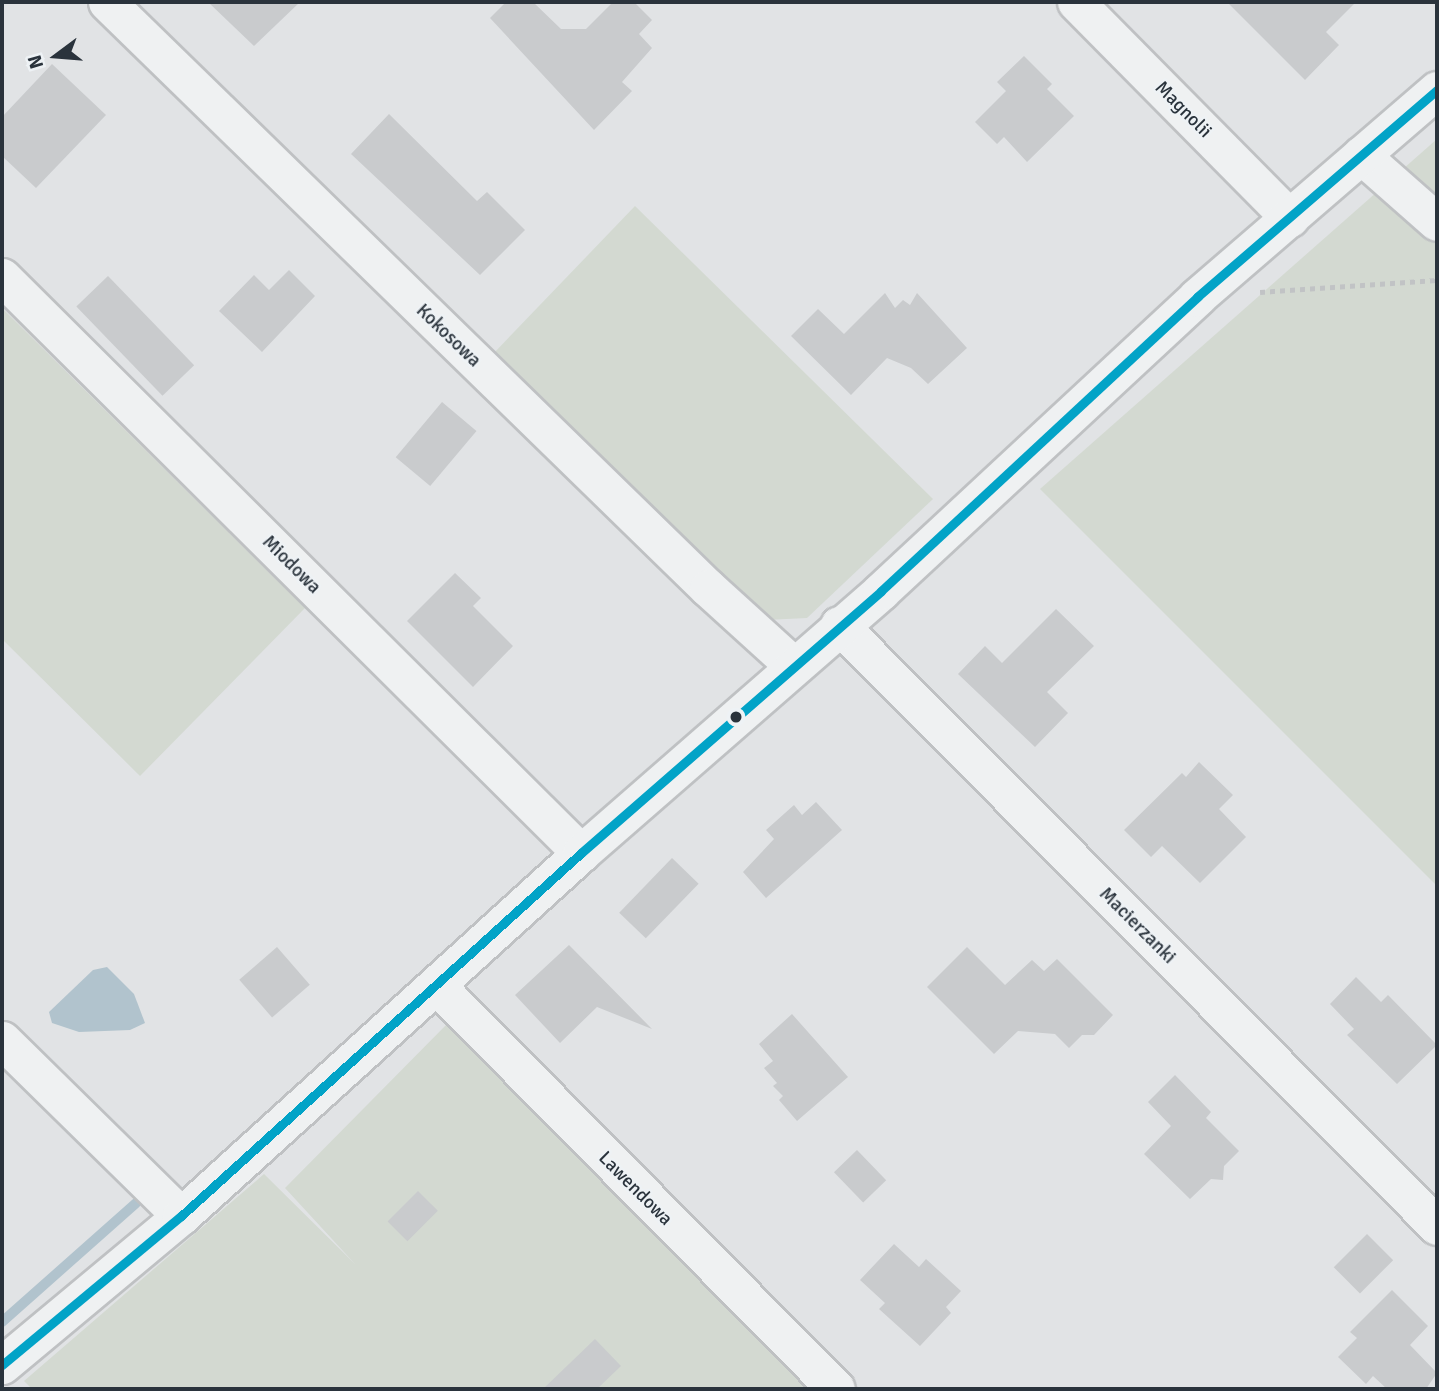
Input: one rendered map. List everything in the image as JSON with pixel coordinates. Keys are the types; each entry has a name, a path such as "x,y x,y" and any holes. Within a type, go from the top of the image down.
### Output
{"street":[{"name":"Kokosowa","path":"107,2 708,589 793,665"},
{"name":"Magnolii","path":"1076,2 1290,218"},
{"path":"2,1365 181,1216 581,853 839,625 1197,297 1437,90"},
{"path":"1361,155 1437,222"},
{"name":"Miodowa","path":"2,277 581,853"},
{"name":"Macierzanki","path":"839,625 1437,1226"},
{"name":"Lawendowa","path":"437,986 835,1389"},
{"path":"2,1040 181,1216"}],"path":[{"path":"1197,297 1437,280"}],"shaded area":[{"path":"1437,139 1437,886 1040,489"},
{"path":"635,206 933,499 807,618 766,620 493,354"},
{"path":"2,308 305,608 140,776 2,639"},
{"path":"449,1022 817,1389 32,1389 24,1381 264,1174 355,1264 285,1188"}],"water":[{"path":"107,967 134,994 145,1023 130,1030 79,1032 52,1023 49,1012 93,970"}],"building":[{"path":"208,2 300,2 254,46"},
{"path":"506,2 533,2 561,29 586,29 613,2 634,2 652,20 639,34 652,48 622,82 632,91 594,130 490,18"},
{"path":"1227,2 1356,2 1326,32 1339,45 1305,80"},
{"path":"1024,56 1052,84 1047,89 1074,116 1027,162 1004,137 997,144 975,122 1006,91 997,82"},
{"path":"52,64 106,115 36,188 2,156 2,117"},
{"path":"389,114 477,201 487,192 525,230 480,275 351,154"},
{"path":"289,270 315,296 262,352 219,311 254,275 269,290"},
{"path":"108,276 194,365 162,396 76,307"},
{"path":"885,293 895,308 903,300 910,305 917,293 967,348 928,384 911,368 887,358 851,395 791,336 818,309 844,334"},
{"path":"442,402 476,431 430,486 396,457"},
{"path":"455,573 481,598 473,606 513,646 473,687 407,621"},
{"path":"1056,609 1094,646 1047,692 1068,713 1035,747 958,674 985,646 1002,663"},
{"path":"1199,762 1233,795 1219,809 1246,837 1200,883 1162,846 1151,857 1124,830 1182,773 1186,777"},
{"path":"816,802 842,830 766,898 743,872 774,839 766,830 794,805 802,815"},
{"path":"672,858 699,884 646,938 619,913"},
{"path":"569,945 652,1029 597,1007 560,1043 515,995"},
{"path":"277,947 310,985 272,1018 239,980"},
{"path":"967,947 1005,985 1032,960 1044,971 1057,959 1113,1015 1094,1035 1082,1035 1069,1048 1055,1034 1018,1031 994,1054 927,987"},
{"path":"1356,977 1381,1002 1388,995 1437,1045 1397,1084 1347,1035 1354,1029 1330,1004"},
{"path":"792,1014 848,1077 797,1121 779,1100 783,1096 773,1086 777,1083 764,1068 773,1061 759,1044"},
{"path":"1175,1075 1211,1112 1206,1118 1239,1151 1224,1166 1223,1180 1211,1179 1190,1199 1144,1154 1171,1126 1148,1102"},
{"path":"857,1150 886,1180 863,1202 834,1172"},
{"path":"418,1191 438,1211 407,1241 388,1221"},
{"path":"1367,1234 1393,1260 1360,1293 1334,1267"},
{"path":"894,1244 919,1267 926,1259 961,1291 946,1307 951,1313 920,1346 879,1309 885,1303 860,1280"},
{"path":"1392,1290 1428,1326 1410,1345 1437,1373 1426,1389 1387,1389 1373,1376 1366,1384 1338,1357 1357,1338 1350,1332"},
{"path":"595,1339 621,1366 597,1389 543,1389"}],"waterway":[{"path":"2,1322 136,1203"}],"transit line":[{"path":"2,1365 181,1216 581,853 881,591 1197,297 1437,90"}]}
